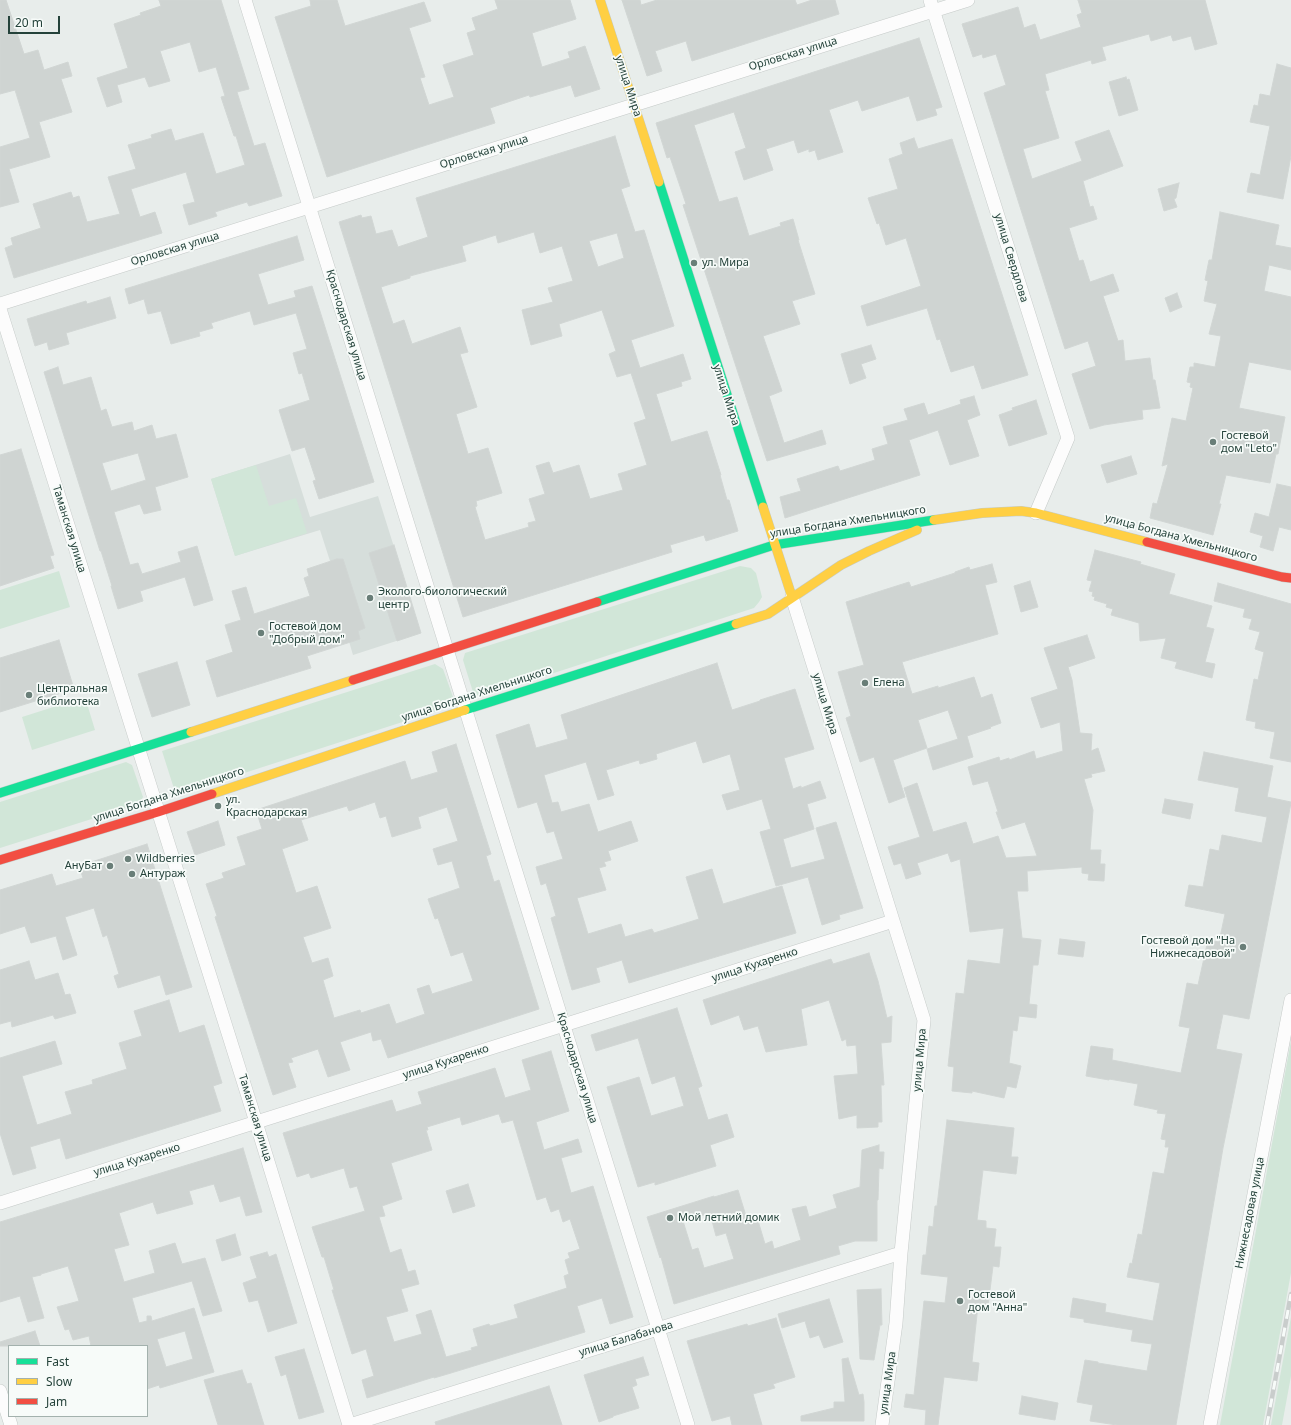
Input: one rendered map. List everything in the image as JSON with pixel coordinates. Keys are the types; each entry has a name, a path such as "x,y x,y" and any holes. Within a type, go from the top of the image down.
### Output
{"main road":[{"name":"улица Мира","path":"600,0 774,545 792,597"},
{"name":"улица Богдана Хмельницкого","path":"0,793 774,545 982,513 1036,513 1288,578"},
{"name":"улица Богдана Хмельницкого","path":"0,860 158,812 466,710 768,614 841,565 869,551 946,518"}],"street":[{"name":"Краснодарская улица","path":"245,0 688,1425"},
{"name":"Орловская улица","path":"0,304 633,104 932,5 968,0"},
{"name":"улица Свердлова","path":"932,5 1068,438 1036,513"},
{"name":"Таманская улица","path":"0,308 350,1425"},
{"name":"улица Мира","path":"792,597 924,1020 901,1253 896,1323 882,1425"},
{"name":"улица Кухаренко","path":"0,1203 893,921"},
{"name":"Нижнесадовая улица","path":"1210,1425 1291,1000"},
{"name":"улица Балабанова","path":"350,1425 901,1253"},
{"path":"0,1392 8,1416"}],"shaded area":[{"path":"290,454 310,517 378,496 421,633 353,655 343,621 330,561 320,530 235,556 211,479"}],"green space":[{"path":"256,465 269,506 296,498 307,533 235,556 211,479"},
{"path":"740,566 751,568 756,573 762,597 754,608 480,697 473,692 463,660 465,653"},
{"path":"59,571 70,607 0,629 0,590"},
{"path":"435,664 443,669 453,697 449,707 176,795 162,751"},
{"path":"85,697 95,730 32,750 22,717"},
{"path":"126,762 132,765 143,797 139,804 0,848 0,802"},
{"path":"1291,1041 1291,1273 1263,1425 1220,1425"},
{"path":"1291,1317 1291,1376 1282,1425 1271,1425"}],"building":[{"path":"0,0 6,0 24,54 38,50 44,70 68,62 72,76 61,79 72,112 39,122 50,157 9,169 19,202 0,207 0,147 30,138 15,90 0,94"},
{"path":"159,0 221,0 249,89 237,92 254,146 265,143 282,196 249,206 247,202 215,212 217,216 189,225 183,205 195,202 186,172 131,189 140,217 155,212 162,233 14,278 5,248 13,245 11,238 41,228 33,204 71,192 73,198 79,196 87,222 120,214 108,177 136,169 128,145 152,138 151,135 171,129 175,141 203,133 216,174 245,165 221,97 225,96 216,67 199,72 190,42 160,51 170,81 149,87 145,77 117,85 122,102 107,107 97,78 128,68 114,24 141,15 140,13 161,6"},
{"path":"310,0 337,0 345,26 424,2 431,21 409,28 425,77 420,78 429,105 454,97 443,65 474,55 467,33 476,30 472,18 498,9 495,0 570,0 576,19 532,33 542,67 570,58 568,52 585,46 600,89 575,97 571,85 530,97 529,95 490,108 495,123 327,177 275,17 311,6"},
{"path":"622,0 640,0 641,5 657,0 795,0 797,5 812,0 835,0 839,14 692,61 686,41 655,51 662,71 647,76"},
{"path":"1078,0 1205,0 1217,44 1195,50 1191,36 1173,41 1171,35 1151,41 1149,34 1102,47 1106,60 1092,64 1091,60 1045,74 1049,90 1045,91 1059,138 1023,149 1032,179 1082,161 1075,142 1109,130 1123,166 1083,181 1090,207 1093,206 1097,219 1069,228 1079,261 1083,260 1090,282 1113,274 1119,291 1103,296 1118,341 1123,340 1125,361 1150,358 1153,380 1155,380 1160,408 1142,410 1143,419 1104,425 1090,429 1072,374 1096,366 1088,341 1065,349 984,93 1006,85 996,54 983,58 982,54 973,57 962,24 1018,7 1024,28 1035,24 1040,40 1081,27 1077,15 1082,13"},
{"path":"919,38 942,107 935,109 937,115 917,121 909,96 862,111 858,100 831,109 829,110 843,152 818,160 815,150 809,152 809,149 798,153 794,140 766,149 773,170 744,180 735,152 746,148 734,112 694,125 719,202 737,197 749,236 781,226 780,223 793,219 815,294 792,301 800,324 763,336 782,391 769,396 784,443 822,430 826,444 767,461 683,205 686,204 670,157 667,158 656,123"},
{"path":"1277,64 1291,68 1291,156 1283,199 1247,192 1251,173 1260,175 1270,126 1250,122 1254,105 1258,106 1260,94 1270,96"},
{"path":"1126,77 1127,80 1129,79 1138,110 1119,116 1109,82"},
{"path":"615,136 630,186 621,189 635,232 644,230 674,326 631,340 640,368 683,354 691,379 681,382 682,386 656,394 671,442 707,431 727,500 729,500 738,531 706,541 704,535 670,545 672,552 463,617 339,222 361,215 362,218 371,216 376,234 392,230 398,247 428,237 416,198","holes":["534,232 540,253 562,246 573,281 548,288 553,302 522,310 531,345 562,336 559,324 602,310 616,351 609,354 617,377 631,373 646,419 634,423 647,465 618,474 623,490 590,499 579,465 553,473 549,462 536,466 545,494 529,499 536,521 528,523 529,527 485,540 475,507 477,506 476,501 502,493 488,448 468,454 456,414 477,407 460,354 468,352 460,327 412,344 404,320 393,324 381,287 410,278 410,276 466,261 462,246 496,235 498,243","617,233 624,258 598,267 589,241"]},
{"path":"914,138 918,149 952,139 1028,375 982,389 974,365 951,372 940,339 937,340 927,308 867,326 861,306 921,286 906,238 886,245 879,223 877,224 868,198 898,189 889,159 903,154 900,143"},
{"path":"1179,183 1176,198 1174,199 1177,207 1164,211 1158,189"},
{"path":"1220,212 1279,225 1275,245 1291,248 1291,270 1269,265 1264,291 1291,297 1291,370 1249,362 1239,408 1285,417 1278,454 1276,454 1270,483 1226,475 1219,504 1221,504 1213,535 1150,518 1153,503 1157,504 1168,464 1162,466 1172,418 1186,421 1193,388 1190,387 1191,383 1187,382 1190,367 1194,367 1194,363 1215,367 1221,336 1209,334 1217,304 1204,301 1208,281 1205,280 1209,260 1212,260"},
{"path":"297,236 304,260 258,274 268,305 296,297 294,291 312,286 374,482 319,499 313,481 316,480 305,447 292,451 279,410 310,400 302,373 299,374 293,353 307,349 296,313 254,325 250,311 211,323 213,328 199,332 200,336 171,344 161,311 148,314 144,299 129,304 125,289"},
{"path":"1177,293 1182,307 1170,312 1165,298"},
{"path":"110,297 116,318 66,333 69,344 49,350 47,342 35,346 27,319 86,301 87,304"},
{"path":"871,345 876,359 861,364 866,378 850,384 841,354"},
{"path":"58,367 63,385 91,377 101,411 106,409 112,427 132,422 134,431 152,425 156,439 176,434 188,477 155,487 161,510 144,514 140,504 114,512 130,565 138,563 142,574 181,562 178,552 197,546 213,600 194,606 185,577 140,591 143,601 118,609 44,372","holes":["138,453 146,480 111,491 102,463"]},
{"path":"974,396 980,415 967,420 979,456 950,465 938,430 909,440 920,475 785,518 780,497 801,491 797,479 838,466 840,471 875,460 872,449 888,444 883,427 908,420 904,409 924,403 928,415 961,404 960,400"},
{"path":"1036,400 1047,434 1009,446 999,415 1013,410 1012,408"},
{"path":"21,449 54,555 50,556 54,568 0,586 0,455"},
{"path":"1131,456 1137,474 1107,483 1101,465"},
{"path":"1277,484 1291,487 1291,530 1279,527 1273,551 1260,547 1263,536 1250,532 1255,513 1269,517"},
{"path":"394,545 421,633 397,641 369,553"},
{"path":"1095,550 1141,562 1140,564 1175,574 1169,594 1212,606 1206,627 1214,629 1205,662 1215,664 1212,678 1175,668 1177,662 1161,658 1166,638 1140,641 1139,623 1111,615 1113,609 1106,607 1107,604 1094,600 1095,597 1092,596 1093,592 1089,591 1092,581 1087,580"},
{"path":"337,559 343,559 365,628 358,631 360,639 307,656 311,668 217,697 206,661 233,652 225,625 241,620 232,591 246,587 254,614 310,596 304,578 309,576 307,569"},
{"path":"992,564 997,582 985,585 998,634 902,662 912,694 974,677 981,698 992,694 1001,723 967,736 973,757 933,770 927,749 958,739 948,710 918,720 927,748 893,760 905,797 889,803 874,757 860,762 846,718 851,716 838,672 864,665 846,602 909,582 911,587 969,567 970,570"},
{"path":"1030,581 1038,607 1021,612 1014,586"},
{"path":"1218,583 1291,604 1291,762 1270,758 1275,732 1255,728 1256,722 1246,720 1254,679 1258,680 1264,652 1255,649 1260,632 1249,629 1252,619 1243,617 1245,609 1214,601"},
{"path":"1087,635 1095,658 1068,667 1072,680 1080,733 1092,734 1091,751 1098,748 1105,771 1091,774 1092,777 1084,779 1093,810 1090,850 1101,850 1100,864 1105,864 1104,881 1088,880 1089,874 1082,873 1082,867 1027,871 1028,891 1017,891 1022,938 1041,940 1038,965 1033,965 1029,1004 1037,1005 1036,1018 1019,1016 1017,1031 1013,1030 1009,1063 1021,1066 1016,1088 1007,1086 1004,1098 972,1091 972,1093 952,1091 954,1067 948,1066 956,993 964,994 968,960 1000,964 1004,928 970,932 960,859 951,862 948,853 917,863 921,874 906,879 901,863 894,865 888,847 920,837 904,788 917,783 933,832 966,822 973,844 998,836 1006,858 1037,856 1025,822 1002,829 988,781 973,785 968,767 999,757 1000,761 1009,758 1009,760 1034,751 1036,759 1063,751 1060,722 1041,728 1031,698 1058,689 1044,648"},
{"path":"59,640 74,689 0,712 0,658"},
{"path":"177,662 190,705 152,717 138,674"},
{"path":"717,663 732,710 795,689 814,749 784,758 793,789 801,786 801,788 820,781 826,798 807,804 814,829 783,839 791,868 825,859 816,828 836,822 863,908 839,915 840,919 822,925 808,877 776,886 760,832 771,829 762,799 727,810 722,795 740,790 730,754 703,763 696,741 656,754 657,759 640,764 639,760 606,770 614,795 598,800 586,762 544,775 552,803 558,802 561,812 589,804 598,832 631,821 638,841 608,851 611,860 604,862 606,866 599,868 606,890 577,898 588,934 621,924 625,937 652,929 654,933 699,919 686,877 712,869 723,904 782,886 796,933 629,983 622,960 596,968 600,982 572,990 551,918 556,916 546,883 541,885 536,867 563,859 554,831 547,833 537,802 518,808 496,735 529,724 536,748 568,739 561,715"},
{"path":"456,744 491,854 486,856 494,882 499,880 539,1009 388,1058 381,1039 373,1041 371,1032 340,1042 350,1070 328,1077 318,1049 291,1058 293,1062 288,1063 296,1087 273,1095 215,917 217,916 206,884 224,878 222,873 246,865 237,837 262,829 256,810 405,761 411,780 438,772 432,752","holes":["375,802 380,818 386,816 392,837 421,828 418,817 447,807 458,841 433,849 438,865 452,861 460,888 428,899 435,919 438,918 451,956 463,952 473,981 432,994 429,985 417,989 425,1014 396,1024 389,1004 361,1013 360,1010 334,1018 323,980 333,976 328,958 312,963 303,937 331,928 317,886 296,893 282,849 308,840 301,820 347,806 349,811"]},
{"path":"1204,752 1273,766 1267,797 1291,803 1249,1019 1223,1014 1216,1049 1242,1054 1223,1148 1176,1425 1117,1425 1090,1421 1093,1405 1077,1402 1085,1360 1147,1371 1152,1344 1131,1341 1133,1330 1084,1322 1084,1319 1070,1317 1073,1298 1106,1304 1105,1312 1153,1321 1160,1283 1127,1277 1130,1263 1132,1264 1138,1234 1142,1235 1153,1172 1164,1174 1169,1147 1165,1147 1166,1140 1161,1139 1166,1114 1157,1113 1158,1110 1134,1105 1138,1084 1086,1076 1091,1046 1113,1049 1112,1060 1181,1073 1190,1028 1179,1026 1187,983 1198,985 1208,940 1219,942 1225,914 1185,906 1189,885 1203,887 1210,849 1219,851 1222,835 1262,843 1267,817 1235,811 1239,788 1198,780"},
{"path":"1165,799 1193,804 1190,819 1162,813"},
{"path":"218,821 225,845 195,855 187,832"},
{"path":"147,844 192,987 166,995 160,975 118,988 114,976 119,974 107,935 103,937 94,908 65,917 77,955 63,960 56,936 31,943 25,926 0,934 0,890 52,874 56,886 83,878 79,866"},
{"path":"1060,939 1085,942 1083,957 1058,954"},
{"path":"869,953 878,981 887,1018 892,1016 891,1042 881,1043 884,1085 881,1085 882,1122 878,1122 878,1127 857,1128 857,1115 839,1119 834,1076 858,1074 856,1045 847,1046 846,1039 842,1041 829,1000 801,1009 807,1045 766,1052 758,1026 744,1030 739,1015 711,1025 703,1000 831,959 833,964"},
{"path":"29,961 35,980 58,973 65,995 70,994 76,1013 55,1019 53,1015 12,1027 11,1021 0,1024 0,970"},
{"path":"169,1000 179,1033 204,1025 222,1083 213,1086 221,1111 66,1159 60,1138 30,1147 36,1168 13,1175 0,1133 0,1058 55,1041 62,1064 22,1076 37,1125 72,1114 65,1092 93,1084 92,1080 127,1069 119,1043 142,1036 134,1011"},
{"path":"677,1008 702,1086 698,1088 708,1120 727,1114 734,1137 710,1145 716,1166 655,1185 655,1182 638,1187 607,1087 639,1077 651,1116 684,1106 675,1076 652,1084 638,1038 596,1051 591,1035"},
{"path":"551,1051 569,1111 536,1122 544,1150 578,1139 582,1152 561,1158 571,1193 593,1186 633,1317 610,1324 602,1298 577,1306 585,1332 367,1398 362,1380 374,1376 366,1349 352,1354 332,1290 334,1290 324,1257 322,1257 312,1227 365,1211 357,1186 350,1188 344,1168 311,1178 309,1173 297,1177 283,1133 392,1100 396,1112 422,1104 418,1092 495,1068 505,1098 531,1090 522,1060","holes":["499,1114 502,1123 513,1120 537,1200 546,1197 551,1212 559,1209 563,1222 570,1219 580,1249 568,1253 570,1258 565,1260 569,1274 564,1276 567,1288 514,1305 518,1318 473,1329 478,1346 471,1348 472,1350 446,1357 431,1310 416,1315 422,1334 394,1342 386,1317 408,1311 401,1289 419,1284 415,1270 408,1272 401,1249 390,1253 379,1217 385,1216 382,1206 402,1199 391,1163 432,1150 426,1130 428,1130 427,1127 460,1117 462,1125"]},
{"path":"947,1120 1014,1128 1011,1157 1018,1157 1016,1174 983,1170 977,1220 986,1221 986,1228 996,1229 994,1247 1001,1247 999,1267 993,1266 988,1306 978,1305 972,1362 979,1363 977,1381 944,1377 938,1425 925,1425 926,1410 904,1407 906,1394 914,1395 924,1301 945,1303 948,1277 921,1274 923,1255 926,1255 929,1226 933,1227 935,1206 937,1206"},
{"path":"879,1145 879,1152 884,1152 883,1169 879,1168 877,1241 855,1241 838,1246 840,1254 674,1304 661,1257 660,1258 647,1217 738,1190 746,1216 756,1214 765,1244 772,1241 774,1249 801,1240 792,1209 806,1206 809,1217 837,1208 833,1195 860,1187 862,1150","holes":["710,1213 716,1236 726,1233 734,1259 704,1268 698,1248 692,1250 683,1221"]},
{"path":"243,1148 262,1212 246,1216 240,1196 220,1202 214,1184 189,1191 193,1204 157,1214 153,1202 119,1213 129,1245 114,1249 124,1282 155,1273 149,1251 175,1243 182,1264 205,1258 222,1311 203,1316 192,1281 132,1298 139,1323 147,1321 147,1316 151,1316 152,1321 194,1308 214,1372 160,1388 159,1385 148,1389 148,1345 91,1345 89,1336 73,1340 69,1329 65,1330 57,1307 79,1301 68,1266 32,1277 44,1318 28,1322 20,1296 0,1302 0,1222","holes":["185,1331 193,1359 166,1367 157,1339"]},
{"path":"468,1184 475,1206 453,1213 446,1191"},
{"path":"235,1234 241,1255 222,1261 216,1240"},
{"path":"267,1252 269,1257 276,1254 297,1323 268,1332 258,1300 249,1302 243,1283 257,1278 250,1257"},
{"path":"881,1289 882,1325 880,1325 874,1360 860,1359 857,1290"},
{"path":"829,1299 843,1342 824,1348 819,1335 810,1338 805,1321 782,1328 778,1314"},
{"path":"776,1318 795,1377 773,1384 775,1388 753,1394 762,1425 732,1425 730,1416 712,1421 687,1341 747,1324 748,1326"},
{"path":"35,1331 40,1345 0,1346 0,1342"},
{"path":"304,1349 324,1412 299,1419 286,1374 281,1376 275,1357"},
{"path":"643,1357 649,1375 635,1379 637,1385 632,1387 639,1408 599,1422 584,1375"},
{"path":"848,1358 859,1395 863,1394 864,1421 801,1421 801,1416 834,1408 834,1402 845,1402 842,1359"},
{"path":"242,1370 247,1384 251,1383 264,1425 218,1425 204,1380"},
{"path":"549,1386 562,1425 436,1425 435,1422"},
{"path":"1022,1396 1058,1403 1055,1420 1019,1414"}],"railway":[{"path":"1267,1425 1291,1294"}],"traffic: fast":[{"path":"659,182 763,507"},
{"path":"597,602 774,545 934,520"},
{"path":"465,710 736,624"},
{"path":"0,793 191,732"}],"traffic: slow":[{"path":"600,0 659,182"},
{"path":"763,507 792,597"},
{"path":"934,520 982,513 1021,511 1036,513 1147,542"},
{"path":"736,624 768,614 841,565 917,530"},
{"path":"191,732 353,680"},
{"path":"212,794 465,710"}],"traffic: jam":[{"path":"1147,542 1282,577 1291,578"},
{"path":"353,680 597,602"},
{"path":"0,860 212,794"}],"place":[{"name":"ул. Мира","path":"694,263"},
{"name":"Гостевой дом \"Leto\"","path":"1213,442"},
{"name":"Эколого-биологический центр","path":"370,598"},
{"name":"Гостевой дом \"Добрый дом\"","path":"261,633"},
{"name":"Елена","path":"865,683"},
{"name":"Центральная библиотека","path":"29,695"},
{"name":"ул. Краснодарская","path":"218,806"},
{"name":"Wildberries","path":"128,859"},
{"name":"АнуБат","path":"110,866"},
{"name":"Антураж","path":"132,874"},
{"name":"Гостевой дом \"На Нижнесадовой\"","path":"1243,947"},
{"name":"Мой летний домик","path":"670,1218"},
{"name":"Гостевой дом \"Анна\"","path":"960,1301"}]}
